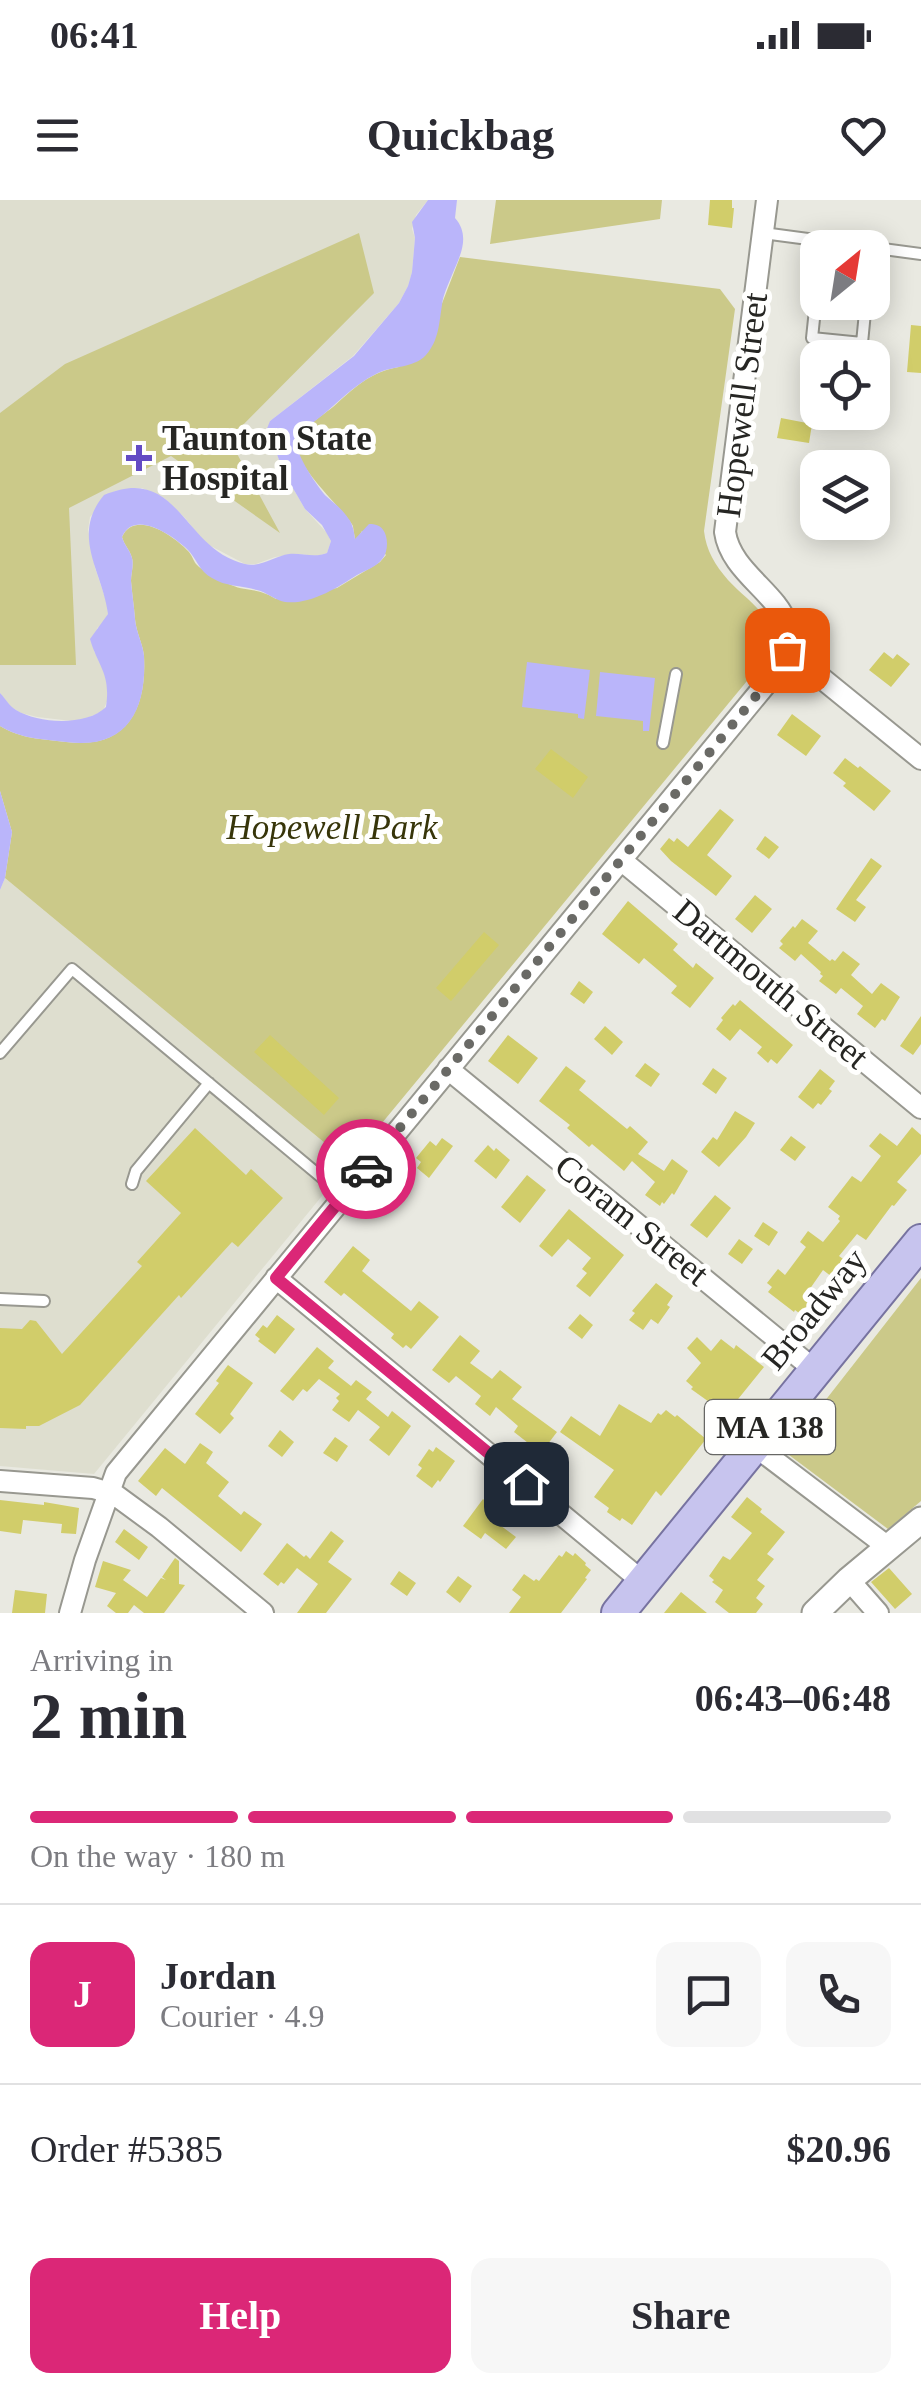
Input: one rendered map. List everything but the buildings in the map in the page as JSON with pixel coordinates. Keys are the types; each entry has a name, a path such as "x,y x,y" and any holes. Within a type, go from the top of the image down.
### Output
{"main road":[{"name":"Broadway","path":"618,1613 921,1241"}],"street":[{"name":"Hopewell Street","path":"767,200 725,532 734,556 781,612 788,635 787,650"},
{"path":"70,1613 108,1491 120,1468 775,673 787,650 921,759"},
{"name":"Dartmouth Street","path":"620,860 921,1108"},
{"name":"Coram Street","path":"448,1069 816,1371"},
{"path":"276,1278 643,1582"},
{"path":"755,1446 888,1547"},
{"path":"0,1480 108,1491 139,1511 263,1613"},
{"path":"815,1613 921,1520"},
{"path":"849,1580 878,1613"}],"lane":[{"path":"763,234 800,240"},
{"path":"890,249 921,254"},
{"path":"814,320 812,338 862,343 864,320"},
{"path":"663,742 676,674"},
{"path":"0,1053 72,969 344,1196"},
{"path":"132,1184 136,1171 209,1083"},
{"path":"0,1299 44,1301"}],"shaded area":[{"name":"Taunton State Hospital","path":"0,200 428,200 416,215 412,229 412,272 399,303 353,356 270,421 267,441 274,446 305,509 327,533 331,541 327,553 245,564 205,543 164,498 142,488 115,491 90,517 88,530 107,603 108,614 97,628 94,651 106,674 108,699 103,711 72,721 21,713 0,693"},
{"path":"428,200 457,200 455,218 463,239 443,298 434,343 421,359 382,371 360,384 300,431 296,441 317,484 350,520 355,539 369,524 383,530 387,548 381,561 323,594 285,602 261,591 217,581 172,537 153,527 135,525 122,537 133,561 131,586 144,676 137,709 129,722 104,740 87,743 32,738 0,726 0,693 16,710 50,720 75,720 106,707 105,678 90,639 108,614 89,540 94,510 104,495 129,488 149,490 165,499 207,542 245,564 289,554 327,553 331,541 322,525 305,509 274,446 264,436 270,421 354,356 399,303 412,272 412,222"},
{"path":"527,662 590,670 584,719 578,718 578,714 522,707"},
{"path":"600,672 655,678 649,731 643,731 643,721 596,716"},
{"path":"0,791 12,832 0,890"},
{"path":"5,878 349,1163 94,1474 0,1466 0,890"}],"green space":[{"path":"496,200 662,200 660,219 490,244"},
{"path":"359,233 374,293 229,439 280,533 171,456 69,508 76,665 0,665 0,413 65,364"},
{"name":"Hopewell Park","path":"460,257 720,289 735,309 704,531 715,563 764,616 771,637 761,664 349,1163 5,878 12,832 0,791 0,726 32,738 87,743 118,733 129,722 142,693 144,656 131,586 133,561 122,537 136,525 155,528 174,539 199,567 217,579 276,599 337,588 380,562 386,555 362,531 356,541 353,526 307,470 296,446 297,435 363,382 399,367 441,306"},
{"path":"921,1278 921,1501 888,1529 785,1452"}],"way so far":[{"path":"366,1169 775,673 787,650"}],"place":[{"name":"Taunton State Hospital","path":"139,458"}],"route":[{"path":"366,1169 276,1278 526,1484"}]}
